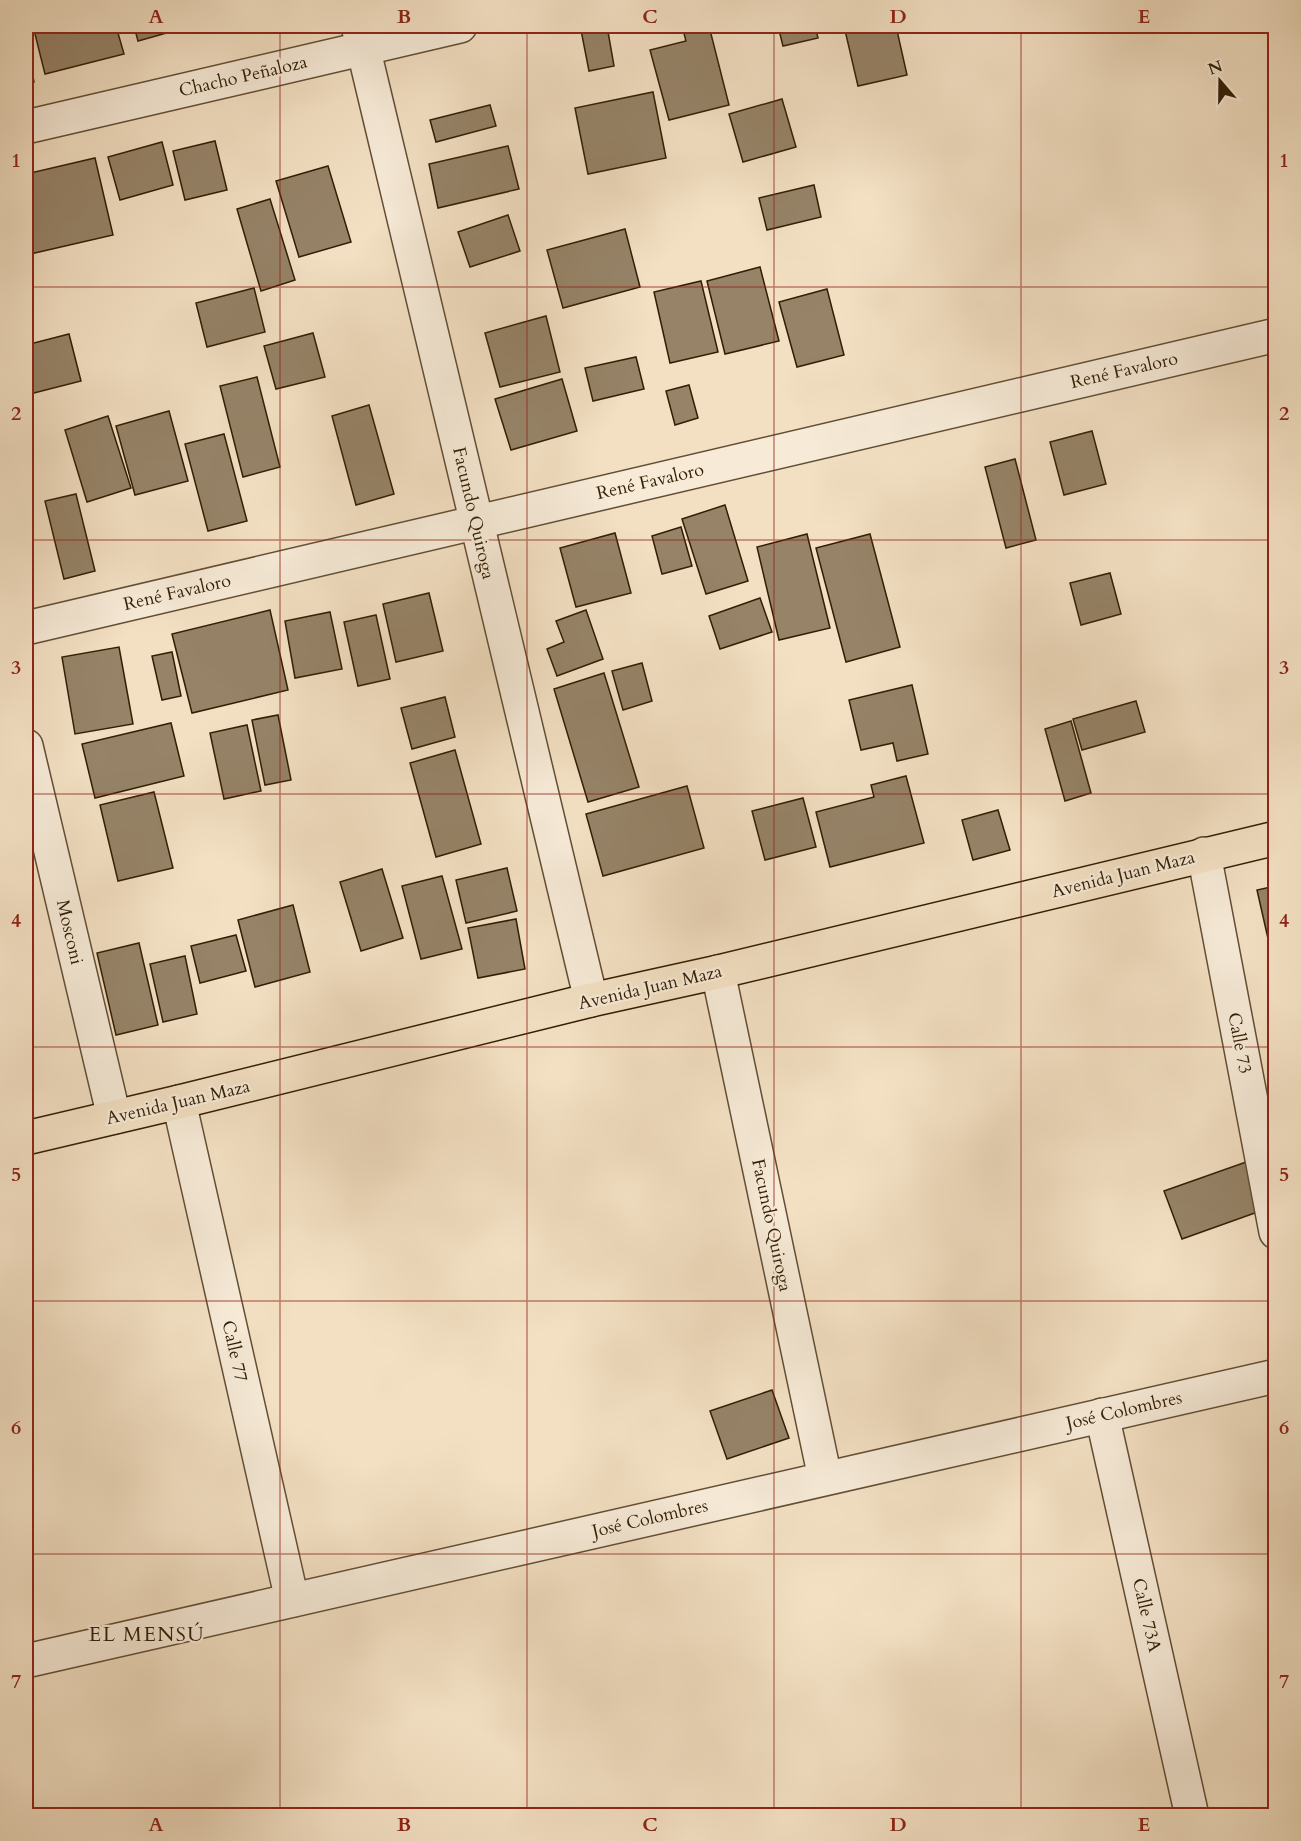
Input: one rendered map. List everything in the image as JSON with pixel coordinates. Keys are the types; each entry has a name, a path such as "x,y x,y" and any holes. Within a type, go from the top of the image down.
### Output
{"main road":[{"name":"Avenida Juan Maza","path":"26,1138 591,1000 718,972 1275,838"}],"street":[{"name":"Chacho Peñaloza","path":"26,127 360,37 460,26"},
{"name":"Facundo Quiroga","path":"360,37 591,1000"},
{"name":"René Favaloro","path":"26,628 1275,335"},
{"name":"Mosconi","path":"26,747 114,1117"},
{"name":"Calle 73","path":"1204,854 1275,1232"},
{"name":"Facundo Quiroga","path":"718,972 825,1478"},
{"name":"Calle 77","path":"179,1102 292,1600"},
{"name":"José Colombres","path":"26,1661 1275,1376"},
{"name":"Calle 73A","path":"1102,1415 1192,1815"}],"building":[{"path":"50,26 116,26 124,54 45,74 34,30"},
{"path":"134,26 188,26 188,27 138,41"},
{"path":"607,26 614,66 589,71 581,30"},
{"path":"682,26 709,26 729,105 669,120 650,50 686,41"},
{"path":"778,26 815,26 818,38 783,46"},
{"path":"844,26 896,26 907,75 858,86"},
{"path":"26,43 34,82 26,84"},
{"path":"653,92 666,158 588,174 575,108"},
{"path":"782,99 796,147 743,162 729,114"},
{"path":"490,105 496,126 436,142 430,120"},
{"path":"215,141 227,190 185,200 173,151"},
{"path":"162,142 173,185 120,200 108,157"},
{"path":"508,146 519,189 438,208 429,164"},
{"path":"95,158 113,235 26,255 26,174"},
{"path":"328,166 351,242 299,257 276,181"},
{"path":"814,185 821,217 767,230 759,198"},
{"path":"270,199 295,280 261,291 237,209"},
{"path":"508,215 520,251 470,267 458,232"},
{"path":"625,229 640,287 563,308 547,250"},
{"path":"760,267 779,341 725,354 707,281"},
{"path":"701,281 718,352 670,363 654,292"},
{"path":"254,288 265,332 207,347 196,303"},
{"path":"827,289 844,355 797,367 779,302"},
{"path":"546,316 560,372 500,387 485,333"},
{"path":"313,333 325,377 276,389 264,346"},
{"path":"69,334 81,381 26,395 26,345"},
{"path":"636,357 644,389 593,401 585,368"},
{"path":"257,377 280,467 243,477 220,386"},
{"path":"562,379 577,431 511,450 495,399"},
{"path":"689,385 698,418 675,425 666,391"},
{"path":"369,405 394,494 356,505 332,416"},
{"path":"169,411 188,481 135,495 116,426"},
{"path":"108,416 131,488 87,502 65,430"},
{"path":"1092,431 1106,484 1064,495 1050,442"},
{"path":"224,434 247,521 208,531 185,444"},
{"path":"1015,459 1036,540 1006,548 985,467"},
{"path":"76,494 95,571 64,579 45,501"},
{"path":"725,505 748,581 706,594 682,519"},
{"path":"681,527 692,566 662,574 652,536"},
{"path":"615,533 631,593 576,607 560,548"},
{"path":"807,534 830,628 779,640 757,547"},
{"path":"870,534 900,647 846,662 816,548"},
{"path":"1110,573 1121,614 1081,625 1070,583"},
{"path":"429,593 443,651 396,662 383,604"},
{"path":"760,598 772,632 720,649 709,616"},
{"path":"270,610 288,690 192,713 172,634"},
{"path":"586,610 603,659 557,676 547,649 564,642 556,621"},
{"path":"330,612 342,669 295,678 285,621"},
{"path":"376,615 390,679 358,686 344,622"},
{"path":"119,647 133,724 75,734 62,657"},
{"path":"172,652 181,696 162,700 152,656"},
{"path":"642,663 652,701 623,710 612,671"},
{"path":"604,673 639,787 588,802 554,689"},
{"path":"912,685 928,754 897,761 893,743 861,750 849,700"},
{"path":"445,697 455,737 412,749 401,708"},
{"path":"1136,701 1145,732 1082,750 1073,719"},
{"path":"278,715 291,780 265,785 252,720"},
{"path":"1071,721 1091,793 1065,801 1045,729"},
{"path":"171,723 184,776 95,798 82,744"},
{"path":"247,725 261,791 224,799 210,733"},
{"path":"455,750 481,844 436,857 410,763"},
{"path":"906,776 924,843 830,867 816,812 874,797 871,785"},
{"path":"687,786 704,848 603,876 586,814"},
{"path":"154,792 173,868 118,881 100,805"},
{"path":"803,798 816,847 765,860 752,811"},
{"path":"998,810 1010,850 973,860 962,820"},
{"path":"507,868 517,911 466,923 456,880"},
{"path":"382,869 403,938 361,951 340,882"},
{"path":"442,876 462,949 421,959 402,886"},
{"path":"1276,886 1276,965 1274,965 1257,890"},
{"path":"293,905 310,972 255,987 238,920"},
{"path":"516,919 525,969 478,978 468,928"},
{"path":"236,935 246,971 200,983 191,946"},
{"path":"139,943 158,1025 116,1035 97,953"},
{"path":"185,956 197,1014 163,1022 150,964"},
{"path":"1249,1161 1266,1209 1182,1239 1164,1191"},
{"path":"772,1390 789,1438 727,1459 710,1411"}],"district":[{"name":"EL MENSÚ","path":"147,1634"}]}
